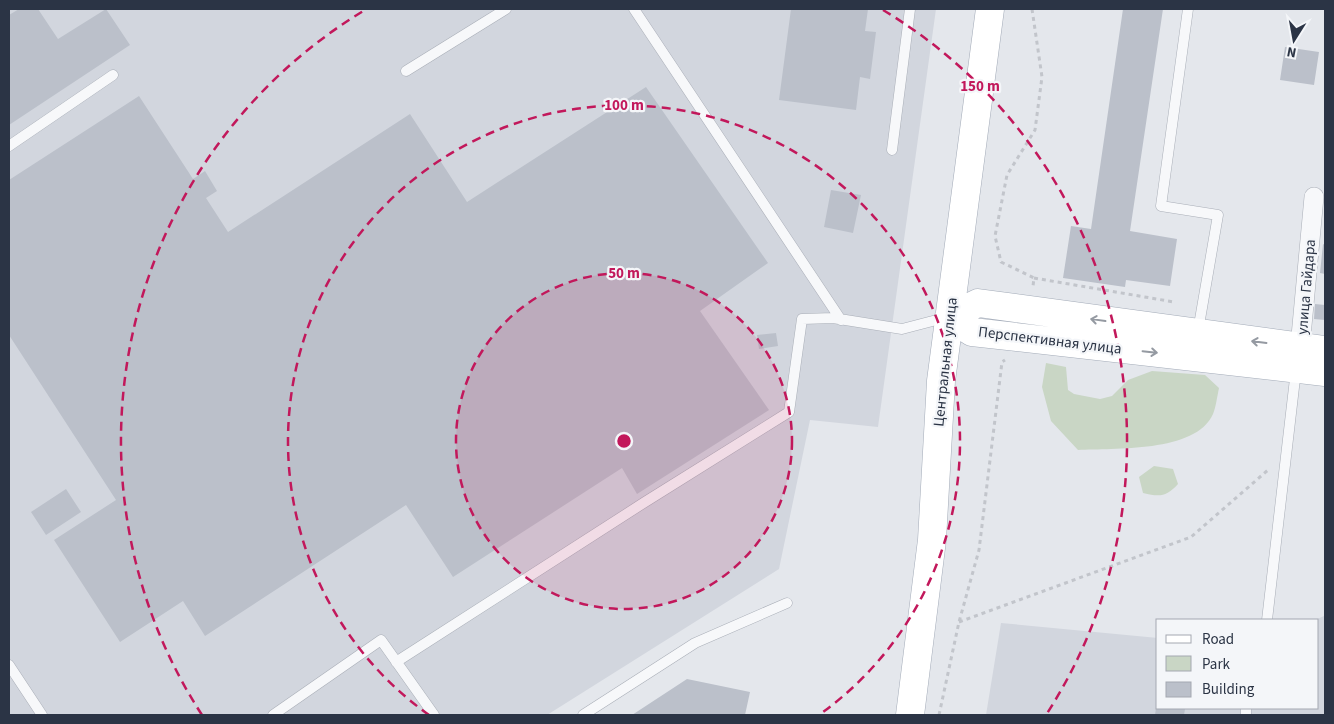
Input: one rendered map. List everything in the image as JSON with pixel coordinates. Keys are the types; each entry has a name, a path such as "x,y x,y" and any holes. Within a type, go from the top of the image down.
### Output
{"main road":[{"name":"Центральная улица","path":"910,715 932,540 941,381 990,9"},
{"name":"Перспективная улица","path":"949,317 978,303 1197,334 1307,355 1325,372"},
{"name":"Перспективная улица","path":"949,317 972,332 1307,355"}],"street":[{"name":"улица Гайдара","path":"1307,355 1314,197"}],"lane":[{"path":"406,70 506,9"},
{"path":"634,9 841,320"},
{"path":"892,150 910,9"},
{"path":"1188,9 1161,206 1218,215 1197,334"},
{"path":"9,146 112,75"},
{"path":"396,662 789,412 802,319 841,320 902,329 949,317"},
{"path":"1267,619 1286,454 1307,355"},
{"path":"583,715 695,643 787,603"},
{"path":"273,715 381,640 434,715"},
{"path":"9,666 42,715"}],"path":[{"path":"1030,310 1034,278 1001,262 995,236 1007,176 1035,130 1042,77 1032,9"},
{"path":"939,715 958,622 979,550 1002,362 1010,358"},
{"path":"958,622 1191,536 1286,454"}],"shaded area":[{"path":"9,9 936,9 878,427 810,420 779,569 547,715 9,715"},
{"path":"1325,607 1325,715 986,715 1001,623 1156,638 1156,709 1319,709 1319,619 1317,619 1324,616"}],"green space":[{"path":"1046,363 1066,367 1068,390 1074,394 1100,399 1112,396 1128,380 1152,371 1205,375 1219,388 1215,408 1204,427 1190,436 1172,442 1132,448 1078,450 1051,421 1042,387"},
{"path":"1154,466 1173,469 1178,484 1166,494 1154,495 1143,493 1139,477"}],"building":[{"path":"19,9 38,9 58,39 106,9 130,45 9,125 9,15"},
{"path":"791,9 868,9 865,31 876,32 870,79 860,77 856,110 779,100"},
{"path":"1123,9 1163,9 1130,231 1177,239 1170,286 1126,280 1125,287 1063,278 1071,226 1091,229"},
{"path":"1285,47 1319,52 1314,85 1280,80"},
{"path":"646,87 768,263 700,311 769,410 637,494 622,468 453,577 406,505 205,636 183,601 120,642 54,540 116,500 9,335 9,180 139,96 193,179 205,171 217,191 206,198 228,232 410,114 467,202"},
{"path":"831,190 861,195 853,233 824,227"},
{"path":"1323,244 1325,245 1325,274 1320,273"},
{"path":"1315,304 1325,305 1325,320 1314,319"},
{"path":"776,333 778,346 759,349 757,335"},
{"path":"66,489 81,512 46,535 31,512"},
{"path":"687,679 750,692 745,715 632,715"},
{"path":"1156,708 1185,709 1184,715 1155,715"}]}
